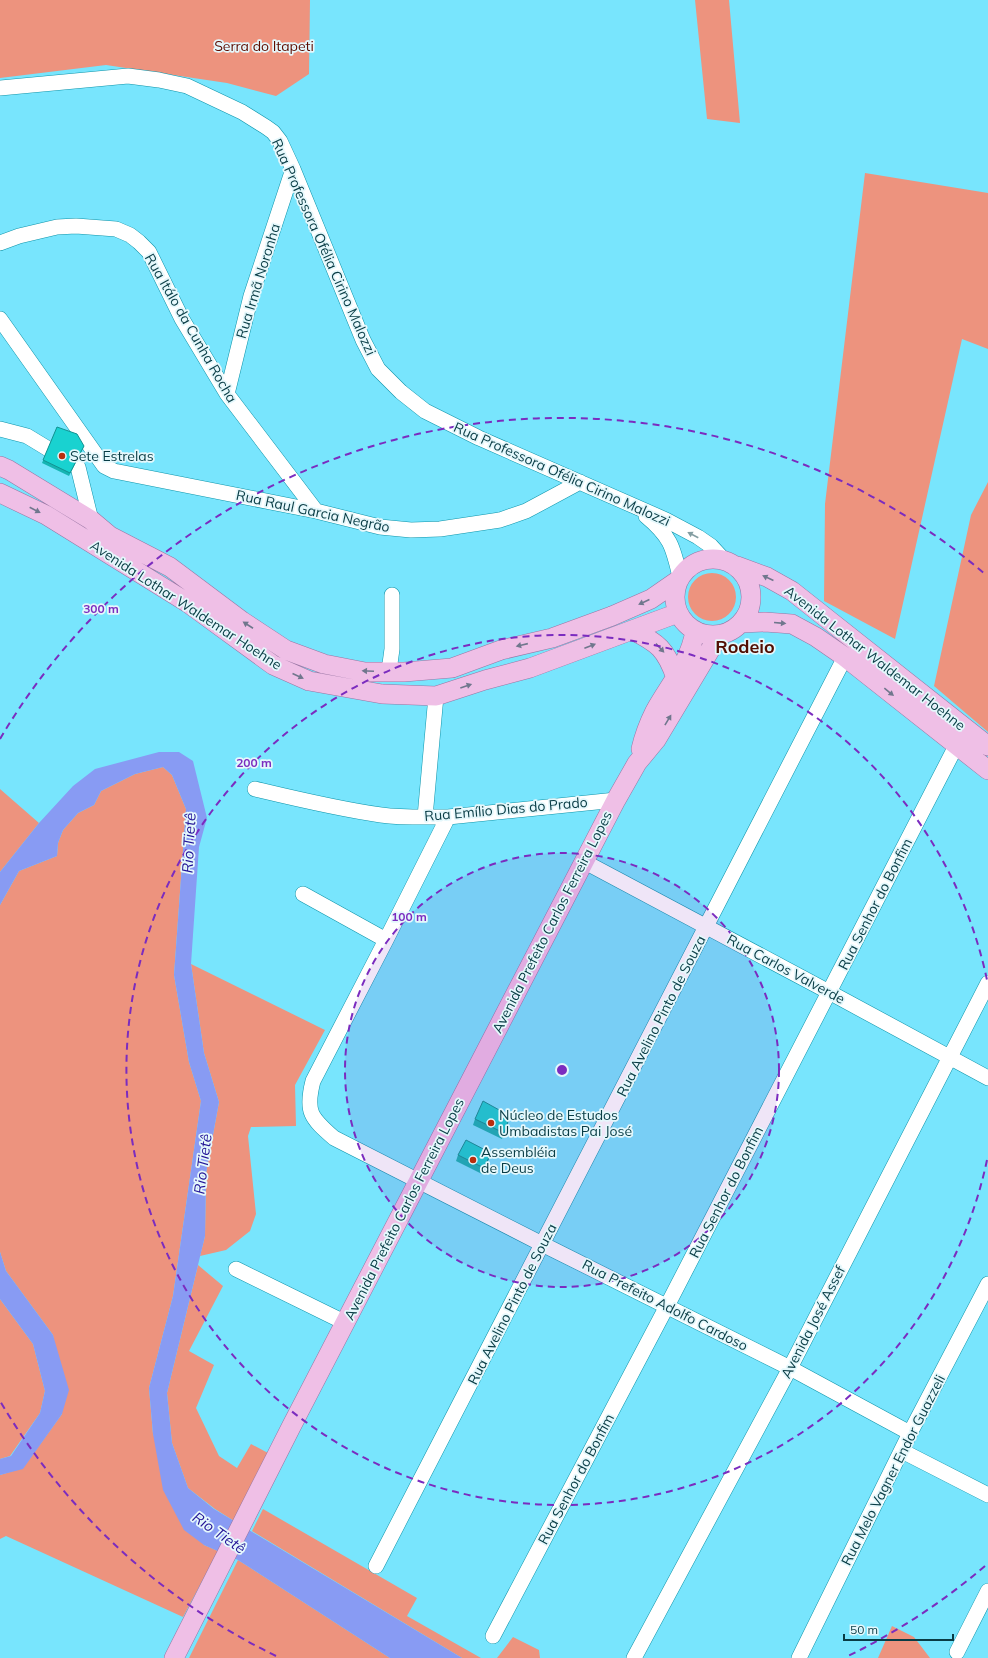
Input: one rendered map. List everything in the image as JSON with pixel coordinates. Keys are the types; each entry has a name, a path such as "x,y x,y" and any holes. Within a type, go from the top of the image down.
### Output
{"main road":[{"name":"Avenida Lothar Waldemar Hoehne","path":"3,464 91,520 110,536 170,567 242,621 286,650 324,664 365,672 404,672 452,668 501,650 552,638 612,616 651,599 678,579"},
{"name":"Avenida Lothar Waldemar Hoehne","path":"0,493 46,515 188,603 273,665 309,681 382,694 436,696 485,680 530,668 678,613"},
{"path":"711,558 730,563 746,576 751,588 752,600 749,613 732,631 720,635 707,635 695,631 688,626 678,613 674,597 678,579 688,567 698,560 711,558"},
{"name":"Avenida Lothar Waldemar Hoehne","path":"730,563 767,577 792,591 988,746"},
{"name":"Avenida Lothar Waldemar Hoehne","path":"741,623 765,622 792,624 816,637 845,657 988,770"},
{"path":"632,630 651,640 660,647 670,660 676,678"},
{"name":"Avenida Prefeito Carlos Ferreira Lopes","path":"637,762 643,740 655,712 687,660 693,644 695,631"},
{"name":"Avenida Prefeito Carlos Ferreira Lopes","path":"174,1658 243,1520 346,1323 417,1181 583,861 637,762 656,740 720,635"}],"street":[{"name":"Rua Professora Ofélia Cirino Malozzi","path":"0,88 128,76 176,83 242,112 266,127 273,132 280,141 293,169 362,340 378,369 401,392 425,411 479,438 666,520 698,537 730,563"},
{"name":"Rua Irmã Noronha","path":"226,394 251,296 293,169"},
{"name":"Rua Itálo da Cunha Rocha","path":"0,243 19,236 57,227 76,226 116,229 130,235 149,252 182,319 226,394 316,511"},
{"name":"Rua Raul Garcia Negrão","path":"0,320 104,466 110,470 316,511 380,527 411,530 440,530 471,526 506,518 526,511 580,482"},
{"path":"0,429 27,436 78,468 91,520"},
{"path":"632,506 656,525 667,537 676,557 678,579"},
{"path":"390,671 392,649 392,595"},
{"name":"Rua Avelino Pinto de Souza","path":"376,1566 707,928 845,657"},
{"path":"424,817 436,696"},
{"name":"Rua Senhor do Bonfim","path":"493,1636 667,1306 956,746"},
{"name":"Rua Emílio Dias do Prado","path":"255,789 339,808 382,815 424,817 448,817 616,800"},
{"name":"Rua Prefeito Adolfo Cardoso","path":"448,817 313,1081 308,1099 311,1113 321,1126 334,1138 790,1368 910,1433"},
{"name":"Rua Carlos Valverde","path":"583,861 988,1078"},
{"path":"302,894 386,940"},
{"name":"Avenida José Assef","path":"634,1658 790,1368 988,983"},
{"path":"236,1269 346,1323"},
{"name":"Rua Melo Vagner Endor Guazzeli","path":"799,1658 902,1452 910,1433 988,1284"},
{"path":"902,1452 988,1495"},
{"path":"956,1652 988,1591"}],"green space":[{"name":"Serra do Itapeti","path":"0,0 310,0 309,74 276,96 227,83 106,65 0,78"},
{"path":"695,0 729,0 740,123 707,119"},
{"path":"865,173 988,193 988,349 962,339 895,639 824,601 825,504"},
{"path":"988,482 988,732 934,686 971,515"},
{"path":"707,573 717,573 729,580 736,592 736,602 729,614 717,621 707,621 699,617 692,610 688,602 688,592 692,584 699,577"},
{"path":"163,767 172,775 186,809 174,975 189,1062 201,1101 173,1296 149,1388 153,1434 204,1545 218,1551 183,1617 6,1536 0,1539 0,1475 23,1468 62,1414 53,1335 6,1271 0,1252 0,905 19,871 57,856 58,843 63,830 78,813 94,805 101,791 135,774"},
{"path":"0,789 39,823 0,872"},
{"path":"191,964 325,1030 295,1085 296,1126 251,1127 248,1136 256,1214 250,1231 226,1250 200,1256 205,1236 206,1173 219,1102 204,1053"},
{"path":"198,1265 223,1286 189,1351 214,1365 196,1408 219,1456 237,1468 251,1444 268,1453 234,1521 215,1509 188,1488 172,1443 167,1393"},
{"path":"0,1299 33,1344 45,1391 40,1413 10,1456 0,1459"},
{"path":"263,1509 417,1598 407,1616 481,1658 462,1658 252,1531"},
{"path":"238,1560 390,1658 189,1658"},
{"path":"892,1626 914,1637 930,1658 878,1658"},
{"path":"513,1637 539,1650 540,1658 497,1658"}],"water":[{"name":"Rio Tietê","path":"159,752 179,752 193,761 207,818 199,847 191,964 204,1053 219,1102 206,1173 205,1236 167,1393 172,1443 188,1488 214,1509 462,1658 390,1658 238,1560 204,1545 184,1530 163,1490 153,1434 149,1388 173,1296 201,1101 189,1062 174,975 186,809 172,775 163,767 135,774 101,791 94,805 78,813 63,830 58,843 57,856 19,871 0,905 0,872 39,823 73,786 95,769"},
{"path":"0,1252 6,1271 53,1335 69,1390 62,1414 23,1469 0,1475 0,1459 11,1456 40,1413 45,1391 33,1344 0,1299"}],"building":[{"name":"Sete Estrelas","path":"57,427 77,434 84,446 70,473 43,460"},
{"name":"Núcleo de Estudos Umbadistas Pai José","path":"483,1101 510,1116 504,1133 475,1119"},
{"name":"Assembléia de Deus","path":"466,1140 491,1153 484,1168 458,1155"}],"place":[{"name":"Sete Estrelas","path":"62,456"},
{"name":"Núcleo de Estudos Umbadistas Pai José","path":"491,1123"},
{"name":"Assembléia de Deus","path":"473,1160"}],"district":[{"name":"Rodeio","path":"745,647"}]}
